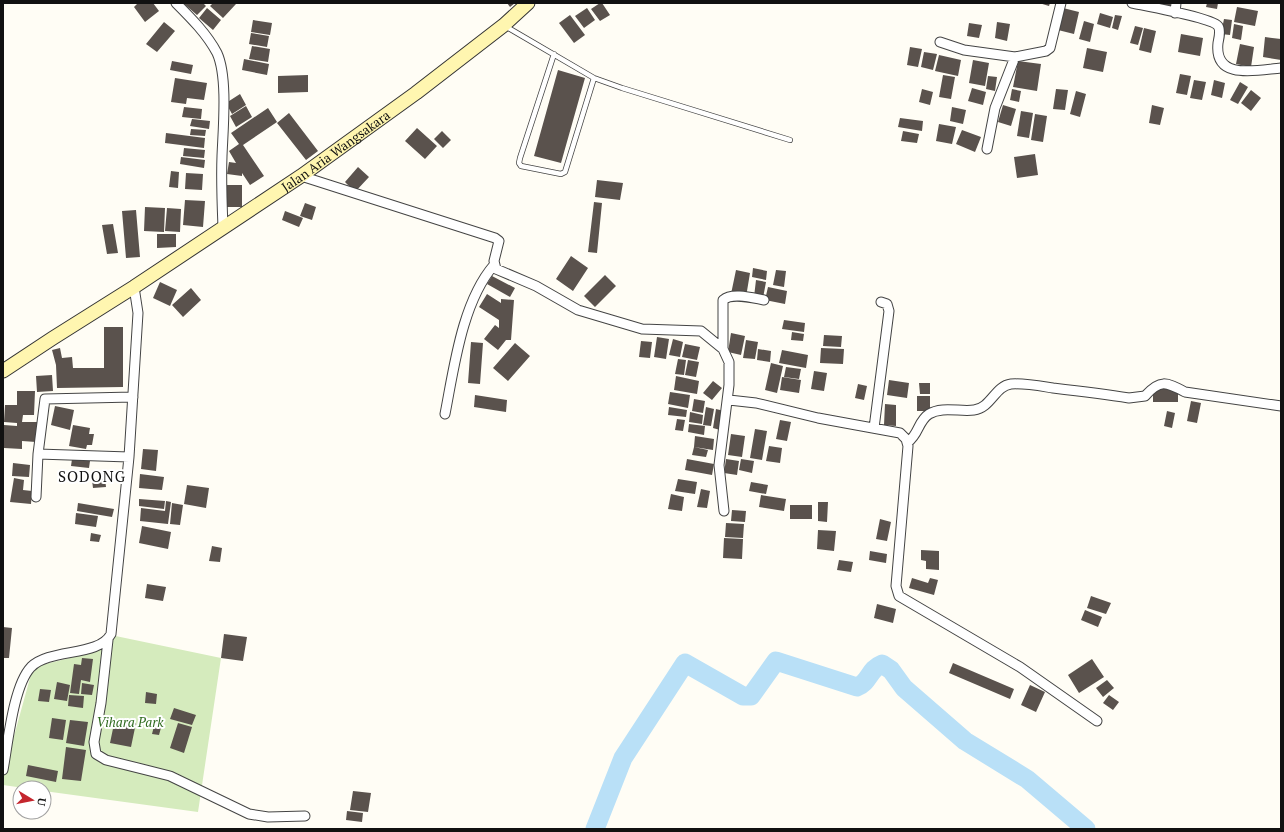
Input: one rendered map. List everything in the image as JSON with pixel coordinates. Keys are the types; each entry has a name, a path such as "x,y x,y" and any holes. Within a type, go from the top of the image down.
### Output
{"street":[{"path":"176,3 195,22 217,53 221,69 223,103 221,190 223,227"},
{"name":"Jalan Aria Wangsakara","path":"3,371 134,287 301,176 416,93 504,25 528,3"},
{"path":"940,42 964,50 1015,57 1049,50 1061,3"},
{"path":"1132,3 1202,18 1218,26 1217,53 1225,66 1238,71 1281,68"},
{"path":"1175,13 1176,3"},
{"path":"986,149 995,108 1015,57"},
{"path":"301,176 495,238 499,241 494,265 484,277 458,344 445,414"},
{"path":"494,265 496,269 536,286 578,310 642,329 701,331 723,349"},
{"path":"134,287 138,313 130,457 113,626 108,640 101,703 94,742 96,754 106,760 170,776 249,814 268,817 305,816"},
{"path":"724,511 719,465 728,400 728,362 723,349 723,300 727,297 735,296 764,300"},
{"path":"874,428 889,311 888,304 881,302"},
{"path":"908,442 915,438 924,418 931,413 949,410 976,410 984,406 1000,389 1009,384 1029,385 1129,398 1145,396 1154,385 1161,384 1172,385 1191,393 1281,406"},
{"path":"36,497 38,454 46,398 133,397"},
{"path":"728,400 756,403 818,418 900,433 908,442 896,586 899,596 1020,667 1097,721"},
{"path":"38,454 130,457"},
{"path":"3,770 13,712 20,687 32,667 45,659 87,649 108,640"}],"lane":[{"path":"504,25 594,78 790,140"},
{"path":"554,54 518,163 521,166 561,174 565,172 594,78"}],"green space":[{"name":"Vihara Park","path":"106,634 221,658 198,812 52,792 52,780 12,780 12,786 3,785 3,776 33,667 90,653 101,647"}],"building":[{"path":"138,3 153,3 159,11 145,22 134,7"},
{"path":"183,3 203,3 206,6 197,15"},
{"path":"213,3 236,4 223,18 210,6"},
{"path":"507,3 515,3 510,7"},
{"path":"602,3 610,15 600,21 591,9"},
{"path":"1039,3 1050,3 1049,6"},
{"path":"1171,3 1170,6 1160,4"},
{"path":"1207,3 1218,3 1217,9 1206,7"},
{"path":"1237,7 1258,11 1255,26 1234,22"},
{"path":"207,8 221,20 213,30 199,18"},
{"path":"587,8 595,20 584,28 575,16"},
{"path":"1063,8 1079,12 1074,34 1058,30"},
{"path":"1100,13 1113,17 1110,28 1097,24"},
{"path":"570,15 585,35 574,43 559,23"},
{"path":"1115,15 1122,16 1118,30 1112,28"},
{"path":"1224,19 1232,20 1230,35 1221,34"},
{"path":"253,20 272,23 270,35 251,32"},
{"path":"1084,21 1094,24 1090,42 1079,39"},
{"path":"164,22 175,31 157,52 146,44"},
{"path":"997,22 1010,24 1007,41 995,38"},
{"path":"969,23 982,25 979,38 967,36"},
{"path":"1234,24 1243,26 1241,40 1232,38"},
{"path":"1135,26 1143,28 1138,45 1130,43"},
{"path":"1144,28 1156,31 1151,53 1139,50"},
{"path":"251,33 269,36 267,47 249,44"},
{"path":"1181,34 1203,38 1200,56 1178,52"},
{"path":"1265,37 1281,39 1281,60 1263,57"},
{"path":"1240,44 1254,47 1251,67 1236,64"},
{"path":"252,46 270,49 268,62 249,59"},
{"path":"910,47 922,49 918,67 907,65"},
{"path":"1087,48 1107,52 1103,72 1083,68"},
{"path":"924,52 937,54 933,70 921,67"},
{"path":"939,55 961,60 958,76 935,71"},
{"path":"244,59 269,64 267,75 242,70"},
{"path":"973,60 989,63 985,86 969,83"},
{"path":"172,61 193,65 191,74 170,70"},
{"path":"1018,61 1041,64 1037,91 1013,87"},
{"path":"558,70 585,78 561,163 534,156"},
{"path":"1180,74 1191,76 1187,95 1176,93"},
{"path":"308,75 308,92 278,93 278,76"},
{"path":"943,75 955,77 951,99 939,97"},
{"path":"988,76 997,77 995,91 986,89"},
{"path":"175,78 207,83 204,100 187,98 186,104 171,102"},
{"path":"1194,80 1206,82 1202,100 1190,98"},
{"path":"1214,80 1225,83 1222,98 1211,95"},
{"path":"1240,82 1248,87 1238,104 1230,100"},
{"path":"972,88 986,92 983,105 968,101"},
{"path":"922,89 933,92 930,105 919,102"},
{"path":"1012,89 1021,91 1019,102 1010,100"},
{"path":"1056,89 1068,90 1065,110 1053,109"},
{"path":"1251,90 1261,98 1251,111 1241,103"},
{"path":"1076,91 1086,94 1080,117 1070,114"},
{"path":"240,94 246,105 232,114 226,103"},
{"path":"1003,105 1016,109 1011,126 998,122"},
{"path":"1152,105 1164,108 1160,125 1149,123"},
{"path":"246,106 252,117 236,127 230,116"},
{"path":"184,107 202,109 201,119 182,117"},
{"path":"952,107 966,110 963,124 950,121"},
{"path":"268,108 277,122 243,145 264,176 250,185 242,173 242,176 227,174 229,162 236,163 229,151 239,144 231,133"},
{"path":"1021,111 1033,113 1029,138 1017,136"},
{"path":"289,113 318,151 306,160 277,123"},
{"path":"1035,114 1047,116 1043,142 1031,140"},
{"path":"900,118 923,121 922,131 898,127"},
{"path":"192,119 210,121 209,129 190,126"},
{"path":"939,124 956,127 952,144 936,141"},
{"path":"417,128 437,146 425,159 405,141"},
{"path":"191,129 206,130 205,136 190,135"},
{"path":"962,130 981,137 975,152 956,144"},
{"path":"442,131 451,140 443,148 434,139"},
{"path":"903,131 919,134 917,143 901,141"},
{"path":"166,133 205,138 204,148 165,143"},
{"path":"184,148 205,150 204,158 183,156"},
{"path":"1035,154 1038,175 1017,178 1014,157"},
{"path":"181,157 205,160 204,168 180,164"},
{"path":"358,167 369,177 355,192 345,182"},
{"path":"171,171 179,172 178,188 169,187"},
{"path":"186,173 203,174 202,190 185,189"},
{"path":"597,180 623,183 620,200 595,197"},
{"path":"226,185 242,185 242,207 227,207"},
{"path":"185,200 205,201 203,227 183,225"},
{"path":"594,202 602,203 597,253 588,252"},
{"path":"305,203 316,207 312,220 300,216"},
{"path":"145,207 165,208 164,232 144,231"},
{"path":"167,208 181,209 180,232 165,231"},
{"path":"136,210 140,257 126,258 122,211"},
{"path":"285,211 303,218 299,227 282,220"},
{"path":"113,224 118,253 107,254 102,225"},
{"path":"157,234 176,234 176,247 157,248"},
{"path":"571,256 588,268 573,291 556,279"},
{"path":"753,268 767,271 766,280 752,277"},
{"path":"736,270 750,273 746,297 731,294"},
{"path":"776,270 786,271 784,287 773,285"},
{"path":"605,275 616,286 595,307 584,296"},
{"path":"492,276 515,288 510,297 487,284"},
{"path":"756,280 766,282 763,298 754,297"},
{"path":"160,282 177,290 170,306 153,298"},
{"path":"768,287 787,291 785,304 765,300"},
{"path":"191,288 201,300 183,317 172,305"},
{"path":"487,294 501,303 501,299 514,300 511,340 506,340 498,350 484,339 495,325 499,328 499,320 479,307"},
{"path":"784,320 805,323 804,332 782,329"},
{"path":"104,327 123,327 123,387 57,388 56,365 52,350 60,348 62,358 72,357 73,368 104,368"},
{"path":"792,332 804,334 803,341 791,340"},
{"path":"731,333 745,336 741,355 728,352"},
{"path":"824,335 842,336 841,347 823,346"},
{"path":"657,337 669,339 666,359 654,357"},
{"path":"673,339 683,342 680,357 669,355"},
{"path":"746,340 758,342 755,359 743,358"},
{"path":"641,341 652,342 650,358 639,357"},
{"path":"471,342 483,343 480,384 468,383"},
{"path":"515,343 530,356 508,381 493,368"},
{"path":"685,344 700,347 697,360 682,357"},
{"path":"821,348 844,349 843,364 820,363"},
{"path":"758,349 771,351 770,362 757,360"},
{"path":"782,350 808,355 806,368 779,363"},
{"path":"678,359 686,360 684,375 675,374"},
{"path":"688,360 699,362 696,377 685,375"},
{"path":"771,363 783,366 777,393 765,390"},
{"path":"786,367 801,369 799,379 784,377"},
{"path":"814,371 827,373 824,391 811,389"},
{"path":"52,375 53,391 37,392 36,376"},
{"path":"676,376 699,381 697,394 674,390"},
{"path":"782,377 801,380 799,393 780,390"},
{"path":"889,380 909,383 907,398 887,395"},
{"path":"713,381 722,388 712,400 703,393"},
{"path":"919,383 930,383 930,394 920,394"},
{"path":"858,384 867,386 864,400 855,398"},
{"path":"1153,388 1178,389 1178,402 1153,402"},
{"path":"17,391 35,391 34,415 23,415 22,422 37,422 36,442 22,441 22,449 4,448 4,425 17,426 17,423 4,422 5,405 17,405"},
{"path":"670,392 690,395 688,408 668,404"},
{"path":"475,395 507,400 506,412 474,407"},
{"path":"917,396 930,396 930,411 917,411"},
{"path":"694,399 705,401 703,413 692,411"},
{"path":"1191,401 1201,403 1197,423 1187,421"},
{"path":"885,404 896,405 896,426 884,425"},
{"path":"55,406 74,410 70,430 51,425"},
{"path":"669,407 687,410 686,417 668,415"},
{"path":"706,407 714,409 711,426 703,425"},
{"path":"716,409 724,411 720,430 713,428"},
{"path":"1167,411 1175,413 1172,428 1164,426"},
{"path":"690,412 703,415 702,424 689,422"},
{"path":"677,419 685,420 683,431 675,430"},
{"path":"780,420 791,422 787,441 776,439"},
{"path":"689,424 705,426 704,435 688,432"},
{"path":"73,425 90,428 89,434 94,434 92,445 87,445 86,449 69,446"},
{"path":"755,429 767,431 762,460 750,458"},
{"path":"731,434 745,436 742,457 728,455"},
{"path":"695,436 714,439 713,450 694,447"},
{"path":"769,446 782,448 780,463 766,461"},
{"path":"694,447 708,450 706,457 692,455"},
{"path":"143,449 158,450 156,471 141,469"},
{"path":"72,459 90,461 89,468 71,466"},
{"path":"687,459 714,464 712,475 685,470"},
{"path":"726,459 739,461 737,475 724,473"},
{"path":"741,459 754,461 752,473 739,470"},
{"path":"13,463 30,465 29,477 12,476"},
{"path":"140,474 164,477 162,490 139,488"},
{"path":"14,478 24,480 23,490 32,491 31,504 10,502"},
{"path":"105,478 106,487 93,488 92,480"},
{"path":"678,479 697,482 695,494 675,491"},
{"path":"751,482 768,485 766,494 749,491"},
{"path":"187,485 209,488 206,508 184,504"},
{"path":"701,489 710,491 707,508 697,507"},
{"path":"671,494 684,497 682,511 668,509"},
{"path":"761,495 786,499 784,511 759,507"},
{"path":"139,499 165,501 164,509 139,506"},
{"path":"166,501 171,502 168,524 140,521 141,508 165,511"},
{"path":"818,502 828,502 827,522 818,521"},
{"path":"78,503 114,509 112,517 77,511"},
{"path":"172,503 183,505 180,525 170,524"},
{"path":"790,505 812,505 812,519 790,519"},
{"path":"732,510 746,511 745,522 731,521"},
{"path":"76,513 98,516 96,527 75,524"},
{"path":"880,519 891,522 887,541 876,539"},
{"path":"726,523 744,524 743,538 725,537"},
{"path":"142,526 171,532 168,549 139,543"},
{"path":"818,530 836,531 834,551 817,549"},
{"path":"91,533 101,535 99,542 90,541"},
{"path":"724,538 743,539 742,559 723,558"},
{"path":"212,546 222,548 220,562 209,561"},
{"path":"921,550 939,551 939,570 926,569 926,561 921,560"},
{"path":"870,551 887,554 886,563 869,560"},
{"path":"839,560 853,562 851,572 837,570"},
{"path":"912,578 928,583 930,578 938,580 934,595 909,588"},
{"path":"147,584 166,587 163,601 145,598"},
{"path":"1091,596 1111,603 1106,614 1087,608"},
{"path":"877,604 896,609 893,623 874,618"},
{"path":"1085,610 1102,617 1098,627 1081,620"},
{"path":"3,627 12,628 9,658 3,658"},
{"path":"224,634 247,637 243,661 221,658"},
{"path":"82,658 93,659 90,682 81,680 79,694 70,693 74,664 81,665"},
{"path":"1092,659 1104,677 1079,693 1068,675"},
{"path":"953,663 1014,689 1010,699 949,673"},
{"path":"1107,680 1114,688 1103,697 1096,688"},
{"path":"57,682 70,685 67,701 54,699"},
{"path":"82,683 94,685 92,695 81,694"},
{"path":"1030,685 1045,692 1036,712 1021,705"},
{"path":"40,689 51,690 49,702 38,701"},
{"path":"146,692 157,694 156,704 145,703"},
{"path":"69,695 84,696 83,708 68,706"},
{"path":"1109,695 1119,702 1113,710 1103,703"},
{"path":"174,708 196,715 192,725 170,719"},
{"path":"52,718 66,720 63,740 49,738"},
{"path":"115,719 136,723 131,747 110,743"},
{"path":"70,720 88,722 84,746 66,743"},
{"path":"155,722 162,724 159,735 152,734"},
{"path":"178,723 192,727 184,753 170,748"},
{"path":"66,747 86,750 81,781 62,779"},
{"path":"28,765 58,771 56,782 26,776"},
{"path":"353,791 371,793 368,812 350,810"},
{"path":"347,811 363,813 362,822 346,820"}],"waterway":[{"path":"595,829 623,758 685,663 743,696 751,696 776,661 857,687 864,682 874,669 882,664 891,670 904,688 965,741 1027,779 1086,829"}],"district":[{"name":"SODONG","path":"92,477"}]}
